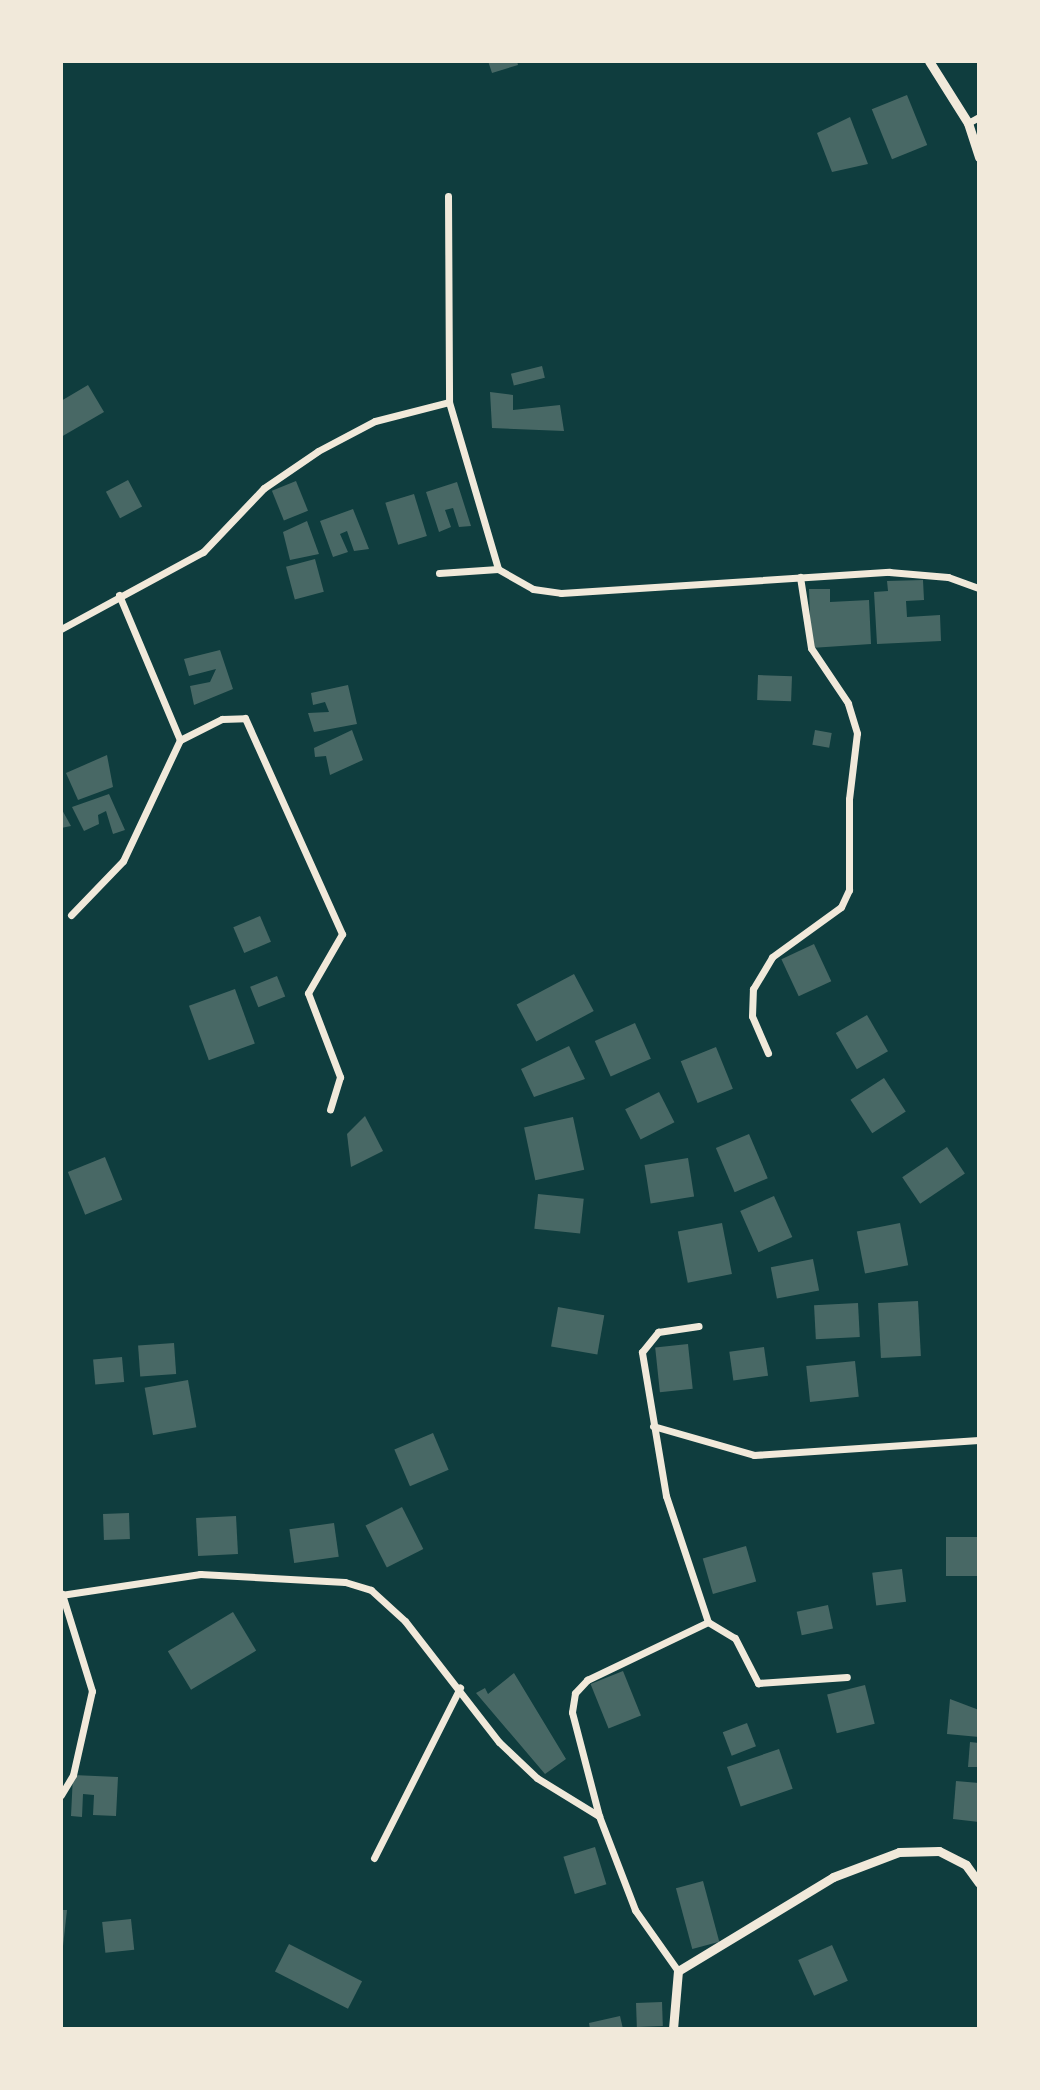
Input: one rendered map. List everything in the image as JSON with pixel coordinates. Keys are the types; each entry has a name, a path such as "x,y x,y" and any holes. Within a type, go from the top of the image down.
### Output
{"street":[{"path":"929,61 968,123 979,157"},
{"path":"968,123 979,117"},
{"path":"448,196 449,402 498,569"},
{"path":"61,629 119,594 203,552 264,488 342,437 449,402"},
{"path":"439,573 498,569 533,589 561,593 889,572 948,577 979,588"},
{"path":"768,1053 752,1016 753,989 772,957 841,907 849,890 849,799 857,733 848,703 811,648 800,576"},
{"path":"119,594 180,740"},
{"path":"71,915 123,861 180,740 237,716 252,725 342,934 308,993 340,1077 330,1109"},
{"path":"699,1326 658,1332 642,1352 666,1496 708,1622 736,1638 758,1683 847,1677"},
{"path":"653,1426 754,1455 979,1440"},
{"path":"61,1795 74,1774 92,1691 62,1594 200,1574 345,1582 390,1604 460,1688 499,1742 537,1778 599,1816"},
{"path":"673,2029 678,1971 635,1910 599,1816 572,1712 575,1693 587,1680 708,1622"},
{"path":"374,1858 460,1688"},
{"path":"678,1971 833,1877 899,1852 939,1851 966,1865 979,1884"}],"building":[{"path":"488,61 517,61 518,65 492,73"},
{"path":"907,95 927,145 892,159 872,109"},
{"path":"850,117 868,164 832,172 817,133"},
{"path":"542,366 545,378 514,385 511,374"},
{"path":"88,385 104,412 61,437 61,401"},
{"path":"490,392 513,395 513,410 560,405 564,431 492,428"},
{"path":"128,480 142,506 120,518 106,492"},
{"path":"296,481 308,511 284,520 272,491"},
{"path":"457,482 471,526 459,527 453,508 445,510 451,527 439,532 426,492"},
{"path":"414,494 427,536 398,545 385,503"},
{"path":"353,509 369,549 354,551 347,531 340,534 348,552 333,557 320,521"},
{"path":"307,521 319,554 290,560 283,532"},
{"path":"315,559 324,592 295,600 286,567"},
{"path":"923,580 924,600 906,601 907,617 940,615 941,641 877,644 874,592 888,591 887,581"},
{"path":"809,589 830,589 830,602 869,600 871,644 811,648"},
{"path":"220,650 233,689 194,705 190,686 210,682 216,669 189,676 184,659"},
{"path":"758,675 792,676 791,701 757,700"},
{"path":"348,685 357,724 314,732 308,713 329,712 325,702 313,705 311,693"},
{"path":"352,730 363,760 330,775 326,756 315,757 314,748"},
{"path":"815,730 832,733 829,748 812,745"},
{"path":"107,755 113,787 78,800 66,773"},
{"path":"109,794 125,830 113,834 106,811 98,815 99,824 84,831 72,807"},
{"path":"61,808 71,826 61,828"},
{"path":"260,916 271,942 244,953 233,927"},
{"path":"814,944 831,981 799,996 781,959"},
{"path":"574,974 594,1011 536,1042 517,1005"},
{"path":"277,976 285,996 258,1007 250,987"},
{"path":"235,989 255,1044 209,1060 189,1006"},
{"path":"867,1015 888,1051 857,1069 836,1033"},
{"path":"635,1023 651,1059 611,1077 595,1041"},
{"path":"569,1046 585,1079 534,1097 521,1069"},
{"path":"716,1047 733,1089 698,1103 681,1061"},
{"path":"884,1078 906,1112 872,1133 850,1100"},
{"path":"659,1092 674,1122 641,1140 625,1109"},
{"path":"365,1116 383,1151 351,1167 347,1134"},
{"path":"573,1117 584,1170 535,1180 524,1127"},
{"path":"749,1134 768,1178 735,1192 716,1148"},
{"path":"947,1147 965,1174 920,1204 902,1177"},
{"path":"105,1157 122,1200 85,1215 68,1172"},
{"path":"688,1158 694,1197 651,1203 645,1165"},
{"path":"538,1194 584,1199 580,1234 534,1229"},
{"path":"774,1196 792,1237 759,1252 740,1211"},
{"path":"722,1223 732,1274 688,1283 678,1232"},
{"path":"900,1223 908,1265 865,1274 857,1231"},
{"path":"813,1259 819,1290 777,1299 771,1267"},
{"path":"918,1301 921,1356 881,1358 878,1303"},
{"path":"858,1303 860,1337 816,1339 814,1305"},
{"path":"558,1307 604,1315 597,1355 551,1346"},
{"path":"174,1343 176,1374 140,1376 138,1346"},
{"path":"688,1344 693,1389 660,1392 655,1347"},
{"path":"764,1347 768,1376 733,1381 729,1352"},
{"path":"122,1357 124,1382 95,1384 93,1360"},
{"path":"855,1361 859,1397 810,1402 806,1366"},
{"path":"188,1380 196,1427 153,1435 145,1388"},
{"path":"433,1433 449,1470 410,1486 394,1449"},
{"path":"402,1507 423,1549 387,1567 365,1526"},
{"path":"129,1513 130,1539 104,1540 103,1514"},
{"path":"236,1516 238,1554 198,1556 196,1518"},
{"path":"334,1523 339,1557 294,1563 289,1529"},
{"path":"946,1537 979,1537 979,1576 946,1576"},
{"path":"746,1546 756,1582 713,1594 703,1558"},
{"path":"902,1569 906,1602 876,1605 872,1573"},
{"path":"828,1605 833,1628 802,1635 797,1612"},
{"path":"233,1612 256,1651 191,1690 168,1651"},
{"path":"623,1671 641,1716 609,1729 591,1684"},
{"path":"514,1673 566,1759 545,1774 476,1693 485,1688 488,1694"},
{"path":"865,1685 875,1724 837,1733 827,1694"},
{"path":"950,1699 979,1710 979,1737 947,1734"},
{"path":"747,1723 756,1746 732,1756 723,1732"},
{"path":"970,1742 979,1743 979,1767 968,1767"},
{"path":"779,1749 793,1789 741,1807 727,1767"},
{"path":"73,1775 118,1777 116,1816 93,1815 94,1795 83,1794 82,1817 71,1816"},
{"path":"956,1781 979,1783 979,1822 953,1819"},
{"path":"595,1847 606,1884 575,1894 563,1857"},
{"path":"703,1881 719,1942 692,1949 676,1888"},
{"path":"61,1910 67,1910 63,1946 61,1946"},
{"path":"131,1919 134,1950 105,1953 102,1922"},
{"path":"289,1944 362,1981 348,2009 275,1972"},
{"path":"832,1945 848,1981 814,1996 798,1960"},
{"path":"662,2002 663,2026 637,2027 636,2003"},
{"path":"620,2016 623,2029 590,2029 589,2023"}]}
